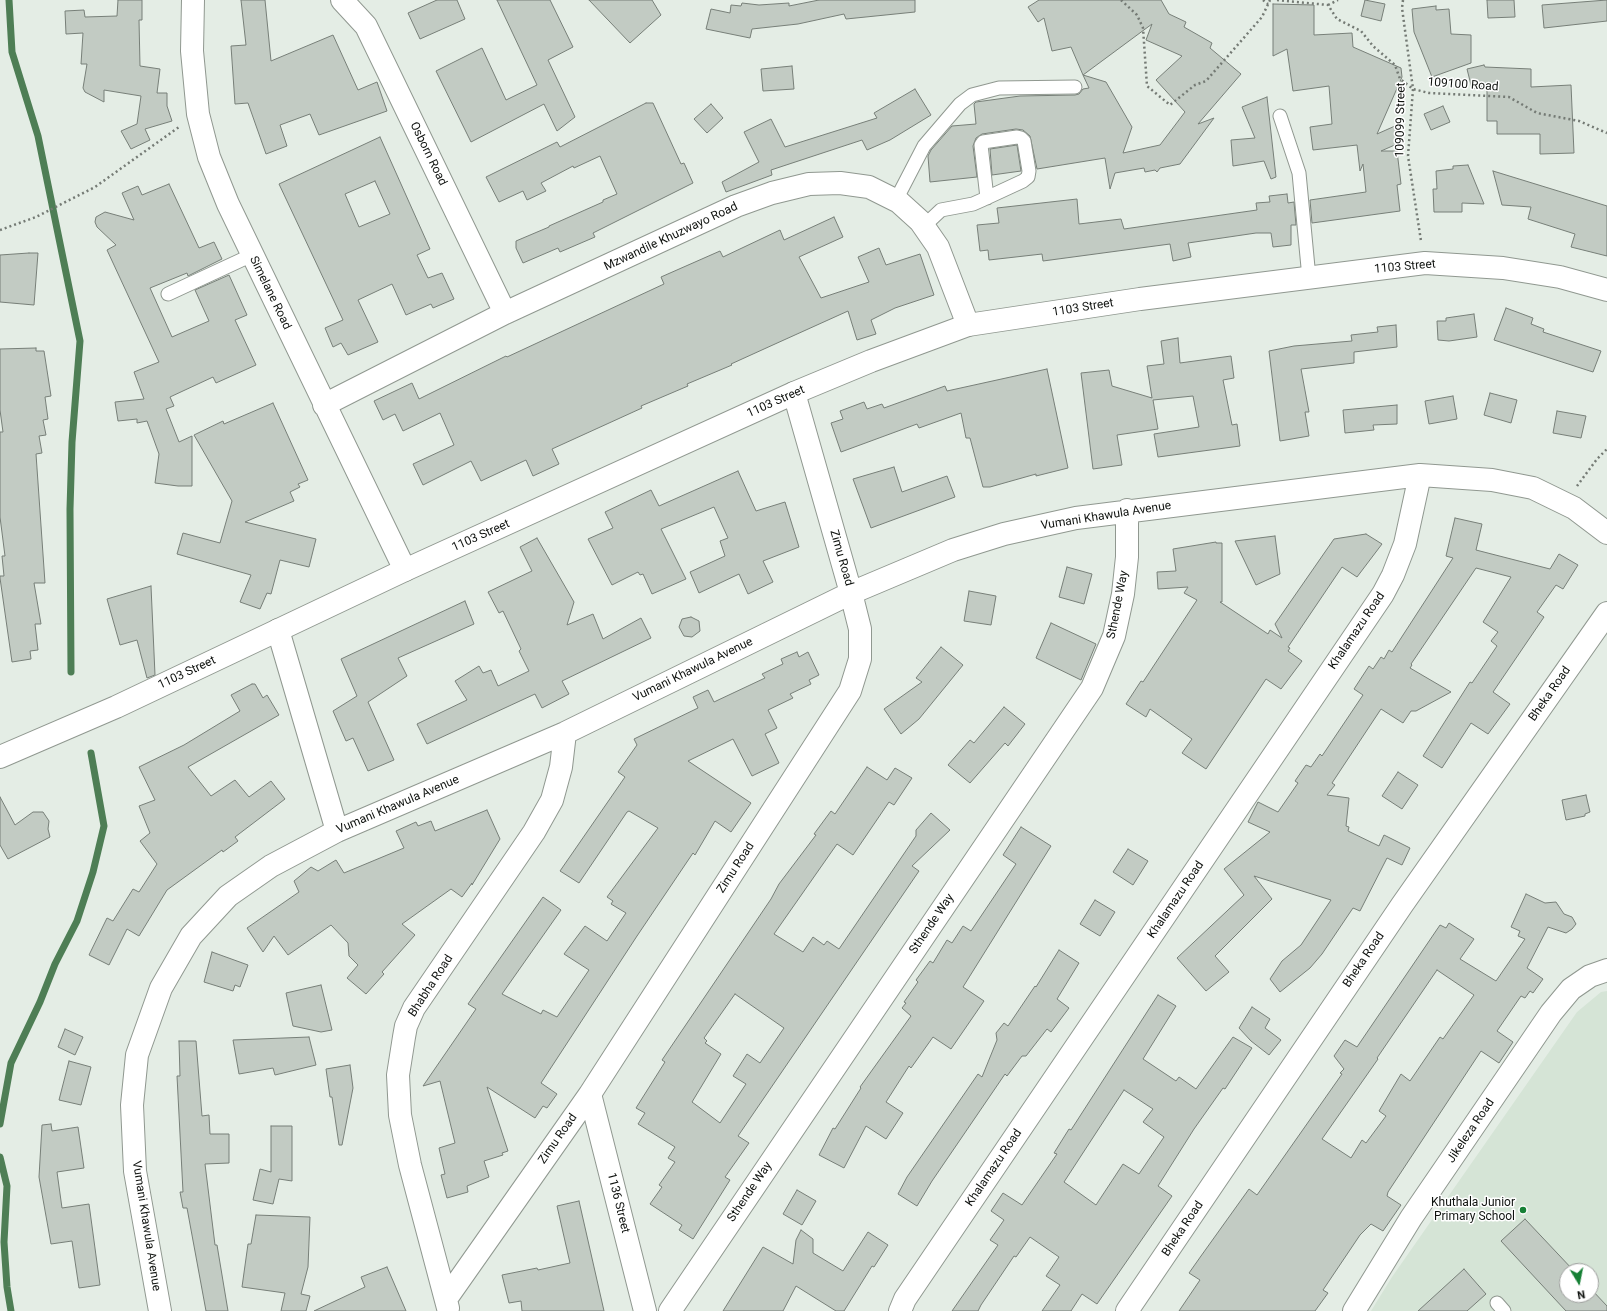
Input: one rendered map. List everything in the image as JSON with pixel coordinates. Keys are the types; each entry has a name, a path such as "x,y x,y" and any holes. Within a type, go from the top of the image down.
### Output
{"street":[{"name":"Simelane Road","path":"193,0 192,51 198,114 209,157 228,204 252,255 405,570"},
{"name":"Osborn Road","path":"342,0 366,26 505,313"},
{"name":"Mzwandile Khuzwayo Road","path":"324,405 505,313 736,206 772,193 809,184 840,183 869,188 896,200 924,226 938,246 968,325"},
{"name":"1103 Street","path":"0,757 116,707 405,570 794,393 968,325 1140,299 1425,263 1503,268 1560,277 1607,290"},
{"name":"Zimu Road","path":"448,1305 590,1094 850,691 860,659 860,629 794,393"},
{"name":"Vumani Khawula Avenue","path":"160,1311 135,1171 132,1113 137,1055 161,988 191,936 228,896 271,866 337,831 565,733 851,593 953,550 1004,534 1076,518 1128,510 1420,475 1492,480 1533,488 1574,508 1607,533"},
{"name":"Khalamazu Road","path":"900,1311 905,1299 1383,594 1393,575 1405,544 1420,475"},
{"name":"Sthende Way","path":"670,1311 1092,688 1114,636 1123,594 1127,557 1128,510"},
{"name":"Bheka Road","path":"1127,1311 1402,905 1607,613"},
{"path":"278,630 337,831"},
{"name":"Bhabha Road","path":"448,1305 410,1165 400,1115 398,1075 404,1037 414,1008 534,832 552,800 558,781 565,733"},
{"name":"Jikeleza Road","path":"1354,1311 1411,1218 1551,1013 1571,989 1590,976 1607,970"},
{"name":"1136 Street","path":"590,1094 645,1311"}],"lane":[{"path":"896,200 924,146 960,104 972,96 999,88 1075,86"},
{"path":"1280,116 1299,173 1309,278"},
{"path":"924,226 942,210 949,207 973,204 988,198 1023,181 1028,177 1024,141 1021,138 1017,137 984,142 981,144 980,149 988,198"},
{"path":"168,294 252,255"}],"path":[{"path":"1121,0 1137,15 1143,28 1147,86 1170,105 1195,85 1206,81 1262,17 1270,0"},
{"path":"1263,0 1268,4"},
{"path":"1277,0 1328,5 1338,0"},
{"name":"109099 Street","path":"1403,0 1402,8 1413,89 1408,156 1425,263"},
{"name":"109100 Road","path":"1328,5 1337,18 1360,31 1373,46 1395,65 1400,79 1413,89 1429,93 1510,97 1536,113 1579,121 1607,133"},
{"path":"0,230 36,217 95,187 198,114"},
{"path":"1563,503 1597,459 1607,449"}],"shaded area":[{"name":"Khuthala Junior Primary School","path":"1607,991 1607,1311 1371,1311 1392,1277 1577,1012 1601,992"}],"building":[{"path":"118,0 142,0 142,20 139,20 140,66 160,69 157,93 167,93 167,106 172,121 145,129 150,140 131,149 121,131 137,124 141,96 104,90 104,102 85,92 83,88 87,64 81,64 83,33 66,34 65,11 84,10 85,17 117,16"},
{"path":"241,0 265,0 271,61 333,35 358,90 377,82 387,111 319,135 310,114 280,125 287,146 266,154 248,103 235,104 231,46 246,45"},
{"path":"437,0 457,0 465,19 420,39 408,13"},
{"path":"497,0 550,0 573,47 548,60 575,117 557,131 544,104 471,142 436,71 482,48 506,100 537,85"},
{"path":"589,0 652,0 661,15 630,43"},
{"path":"819,0 915,0 915,12 846,19 844,14 798,24 752,29 750,38 706,29 711,9 730,13 731,5 741,6 742,3 759,5 789,3 789,6"},
{"path":"1039,0 1161,0 1169,14 1186,22 1184,27 1212,43 1210,48 1241,74 1198,124 1214,118 1180,164 1160,168 1157,172 1155,170 1145,172 1144,168 1115,173 1110,189 1105,158 1037,169 1030,136 1023,130 1016,129 982,134 976,138 973,146 977,177 930,182 928,156 931,150 952,126 976,124 974,104 976,102 1020,96 1075,95 1079,94 1083,89 1089,88 1083,75 1071,47 1052,51 1044,18 1038,22 1028,7","holes":["1152,24 1146,40 1182,56 1156,80 1185,112 1160,145 1123,153 1132,127 1106,82 1083,75"]},
{"path":"1365,0 1385,4 1381,21 1361,16"},
{"path":"1487,0 1514,0 1515,17 1488,18"},
{"path":"1607,0 1607,21 1544,28 1542,5"},
{"path":"1273,4 1314,5 1314,35 1352,33 1353,47 1401,68 1402,77 1377,134 1395,126 1397,144 1381,151 1397,151 1401,184 1397,185 1400,211 1312,223 1310,200 1366,192 1363,164 1360,171 1357,145 1313,150 1310,127 1332,124 1329,86 1293,91 1287,49 1273,56"},
{"path":"1436,6 1436,10 1449,9 1451,34 1471,35 1471,63 1432,77 1414,32 1412,9"},
{"path":"1484,65 1485,67 1531,69 1531,87 1571,85 1574,153 1540,154 1540,134 1497,134 1497,121 1487,121 1487,85 1472,89 1467,69"},
{"path":"792,66 794,89 763,91 761,69"},
{"path":"915,89 931,115 890,140 867,150 862,140 771,170 772,175 726,192 722,182 759,162 744,132 771,119 785,147 877,118 874,113"},
{"path":"1267,97 1276,177 1271,179 1264,161 1233,166 1231,140 1255,138 1242,107"},
{"path":"646,103 653,103 681,164 684,163 693,183 593,233 595,237 560,252 558,248 523,263 516,248 516,241 603,202 603,200 617,194 600,156 574,168 573,166 541,183 546,191 527,200 523,191 499,202 486,177 557,142 560,147"},
{"path":"711,104 723,118 707,133 694,119"},
{"path":"1443,106 1450,122 1431,130 1424,114"},
{"path":"380,137 430,249 417,255 428,278 442,273 454,299 433,308 431,304 406,315 392,284 358,300 378,342 348,355 341,343 333,347 325,328 343,320 279,184","holes":["375,181 390,214 359,227 345,194"]},
{"path":"1017,145 1021,171 992,175 990,149"},
{"path":"1468,165 1484,204 1462,203 1462,212 1434,212 1433,189 1437,189 1436,171 1453,169 1453,166"},
{"path":"1493,171 1607,206 1607,256 1571,247 1575,234 1528,219 1531,207 1502,205"},
{"path":"169,184 199,248 214,242 222,259 188,276 187,273 150,288 172,337 209,321 195,290 229,275 247,315 235,320 256,365 216,383 213,377 170,397 174,406 166,409 179,442 192,436 192,486 155,483 159,454 147,421 137,423 137,419 118,421 115,402 144,399 134,372 159,362 107,250 116,245 97,227 95,222 96,217 105,212 134,220 122,193 138,186 142,195"},
{"path":"1287,194 1288,203 1294,202 1296,225 1291,225 1291,245 1273,247 1271,233 1256,233 1188,243 1191,257 1173,261 1170,244 1043,261 1042,254 989,260 988,250 980,251 977,225 999,223 997,208 1077,199 1079,224 1121,219 1124,229 1257,210 1256,203 1270,202 1269,196"},
{"path":"834,217 843,237 799,257 821,298 869,282 858,257 879,248 886,265 920,254 934,295 895,308 871,320 876,334 857,340 848,311 731,364 732,365 687,384 688,386 641,406 642,408 552,449 559,464 533,476 526,460 481,481 471,461 423,485 413,464 454,445 440,413 403,431 395,414 383,420 374,401 412,383 419,399 506,356 507,357 664,284 661,277 720,251 723,257 780,230 784,240"},
{"path":"38,253 34,305 0,302 0,255"},
{"path":"1506,308 1533,318 1531,324 1544,329 1543,332 1601,351 1593,372 1494,340"},
{"path":"1474,314 1477,337 1449,341 1438,340 1437,321 1446,321 1446,318"},
{"path":"1396,325 1397,347 1354,352 1354,363 1301,369 1309,412 1305,412 1309,436 1280,441 1269,351 1294,346 1352,341 1351,335 1378,332 1377,327"},
{"path":"1178,338 1180,363 1231,356 1234,378 1223,380 1232,425 1237,424 1240,446 1158,457 1154,434 1199,427 1193,396 1153,400 1158,429 1117,435 1122,465 1093,469 1081,373 1109,370 1112,386 1152,398 1147,366 1164,364 1161,341"},
{"path":"36,348 36,351 44,351 51,396 45,397 48,419 43,420 46,435 39,436 42,453 36,454 45,583 34,583 41,624 35,624 38,650 30,651 31,659 12,662 0,578 0,576 4,576 2,556 5,556 0,517 0,432 3,432 0,410 0,349"},
{"path":"1047,369 1068,468 1036,476 1036,474 990,487 983,487 970,438 966,438 961,413 919,428 917,424 841,452 831,423 843,419 840,411 864,402 867,409 882,404 884,408 945,386 947,391"},
{"path":"1490,393 1517,400 1511,423 1484,415"},
{"path":"1453,396 1457,419 1429,424 1425,401"},
{"path":"273,403 308,480 298,484 300,487 290,492 294,501 245,522 316,539 309,567 280,560 271,594 267,593 260,609 240,602 251,575 177,554 183,533 220,543 232,501 194,435 223,421 224,424"},
{"path":"1397,405 1397,424 1373,425 1374,430 1345,433 1343,410"},
{"path":"1557,411 1586,416 1581,438 1553,433"},
{"path":"894,467 902,492 947,476 955,497 871,528 853,479"},
{"path":"738,471 756,511 785,502 799,547 763,561 773,582 748,594 739,574 699,593 690,572 725,556 720,541 728,538 714,507 661,529 686,579 652,594 643,574 640,575 638,572 612,585 588,539 613,528 605,512 651,490 659,506"},
{"path":"1455,518 1482,524 1476,550 1550,569 1559,554 1578,565 1563,589 1556,585 1537,612 1544,617 1493,692 1510,704 1488,734 1471,723 1442,768 1423,756 1470,682 1472,683 1497,646 1491,641 1498,632 1483,622 1511,577 1476,568 1411,664 1412,665 1410,668 1451,692 1416,711 1411,711 1403,723 1381,709 1332,783 1335,785 1327,795 1349,798 1346,826 1349,827 1348,831 1379,846 1384,835 1410,848 1402,865 1387,858 1360,911 1353,908 1322,954 1310,968 1280,992 1270,979 1282,961 1301,945 1331,900 1254,876 1272,899 1215,956 1229,972 1206,991 1177,958 1244,895 1224,869 1270,832 1248,822 1258,802 1278,812 1298,783 1295,781 1306,765 1311,767 1320,754 1322,756 1363,695 1354,689 1369,666 1373,669 1381,657 1384,659 1389,650 1392,652 1453,558 1446,556"},
{"path":"1366,534 1382,544 1357,577 1342,567 1288,647 1290,648 1288,651 1302,661 1281,689 1266,679 1206,769 1182,753 1192,739 1150,709 1146,717 1126,704 1141,681 1143,682 1197,600 1184,593 1188,587 1158,589 1157,572 1176,571 1173,549 1216,542 1222,543 1222,602 1220,602 1268,634 1270,630 1282,638 1275,624 1334,539"},
{"path":"1275,536 1280,574 1256,585 1235,541"},
{"path":"537,538 574,602 567,625 593,614 603,639 641,618 651,638 562,681 569,694 542,708 535,694 427,744 417,724 467,700 455,681 479,666 483,673 491,670 498,686 529,671 519,651 521,649 503,611 499,613 488,592 532,571 520,547"},
{"path":"1067,567 1092,574 1084,604 1059,597"},
{"path":"151,586 155,675 147,678 137,640 120,645 107,599"},
{"path":"969,591 996,596 991,625 964,621"},
{"path":"465,601 474,624 398,658 407,676 368,702 394,760 368,771 353,738 346,741 333,711 357,696 341,659"},
{"path":"691,617 699,621 700,631 692,637 684,636 679,627 682,619"},
{"path":"1051,623 1096,644 1081,680 1036,658"},
{"path":"941,647 963,665 919,719 901,734 884,709 922,682 916,678"},
{"path":"797,652 799,657 808,652 819,675 809,680 811,684 790,694 793,698 768,710 777,728 765,734 779,763 752,776 733,739 688,761 751,803 731,832 715,821 695,855 693,853 637,936 541,1083 557,1094 547,1108 543,1106 535,1118 487,1087 508,1151 502,1153 503,1155 484,1161 489,1177 467,1186 468,1192 447,1198 441,1175 445,1174 439,1148 455,1143 440,1081 423,1086 476,1009 468,1004 543,897 561,910 502,994 541,1014 543,1010 557,1017 589,970 564,954 585,926 607,941 626,913 611,904 613,901 607,897 658,828 629,811 579,883 560,871 625,777 618,772 637,745 634,739 698,708 693,697 708,690 714,702 765,678 762,674 783,664 781,659"},
{"path":"252,684 255,684 263,698 267,695 279,715 188,767 211,796 235,780 249,797 271,781 285,799 235,837 238,841 223,852 222,850 167,890 139,936 127,929 109,965 89,955 107,918 113,921 133,889 139,892 157,864 140,841 150,833 139,806 155,800 139,767 184,745 240,711 231,695"},
{"path":"1004,707 1025,724 1008,746 1005,743 970,783 948,765 970,740 974,743"},
{"path":"867,767 887,780 895,768 912,778 894,805 889,802 853,855 837,844 774,934 803,952 813,937 824,945 827,941 839,949 916,836 916,830 931,813 950,830 912,866 919,871 738,1136 749,1143 725,1177 730,1180 693,1239 679,1230 682,1225 650,1204 662,1187 659,1185 675,1162 668,1158 675,1147 638,1124 645,1113 636,1108 665,1062 662,1060 771,899 779,884 816,835 814,834 831,811 835,814","holes":["735,994 784,1028 760,1063 747,1054 733,1076 746,1084 720,1123 692,1102 721,1054 705,1043 707,1041 704,1038"]},
{"path":"1398,772 1418,785 1402,809 1382,796"},
{"path":"1586,795 1590,812 1585,814 1585,816 1566,820 1562,800"},
{"path":"0,797 15,825 33,812 43,812 49,821 48,829 50,837 8,859 0,845"},
{"path":"487,810 500,839 472,885 472,883 462,897 451,889 402,924 415,935 382,972 384,974 366,994 347,978 358,965 349,956 348,943 331,925 288,955 274,936 263,952 247,928 299,892 294,881 311,867 318,871 336,860 344,873 404,848 396,831 416,822 418,826 431,821 435,831"},
{"path":"1021,827 1051,846 963,987 984,1001 951,1049 933,1037 911,1068 909,1066 886,1102 903,1113 886,1139 866,1126 844,1168 819,1155 833,1128 835,1129 861,1088 860,1087 911,1016 902,1008 906,1003 904,1002 918,982 916,980 930,961 933,963 947,940 952,943 963,926 971,931 1016,864 1003,855"},
{"path":"1128,849 1148,861 1133,885 1113,872"},
{"path":"1526,894 1545,903 1556,902 1564,914 1572,917 1576,924 1566,933 1548,927 1527,968 1543,979 1533,993 1530,991 1525,998 1521,996 1497,1031 1513,1042 1499,1063 1481,1051 1388,1192 1387,1196 1401,1205 1383,1231 1371,1224 1360,1235 1323,1290 1328,1293 1315,1311 1179,1311 1200,1280 1189,1273 1249,1189 1257,1195 1342,1074 1340,1073 1344,1069 1334,1056 1345,1040 1357,1047 1440,925 1446,928 1449,923 1474,939 1460,959 1496,981 1525,939 1518,936 1520,931 1511,927","holes":["1437,970 1474,995 1443,1039 1440,1037 1410,1081 1401,1074 1379,1111 1386,1116 1366,1143 1362,1140 1351,1158 1322,1139 1378,1059 1377,1058"]},
{"path":"1095,900 1115,912 1100,936 1080,924"},
{"path":"1059,950 1079,963 1057,999 1069,1008 1051,1032 1047,1029 1026,1056 1022,1056 1007,1076 1005,1074 932,1181 917,1206 898,1194 907,1177 978,1074 982,1077 997,1040 996,1033 1004,1023 1008,1026 1035,986 1036,987"},
{"path":"212,952 248,965 240,987 235,985 233,991 204,982"},
{"path":"321,985 332,1030 321,1032 293,1026 286,993"},
{"path":"1158,995 1176,1006 1143,1059 1176,1081 1179,1077 1196,1089 1233,1037 1252,1048 1225,1089 1223,1088 1194,1129 1158,1186 1172,1196 1097,1304 1082,1294 1071,1311 1042,1311 1060,1285 1046,1276 1059,1257 1030,1237 1016,1257 1014,1256 978,1311 952,1311 998,1245 990,1240 1004,1220 991,1211 1003,1193 1022,1205 1057,1154 1054,1153 1069,1129 1071,1130","holes":["1124,1090 1153,1109 1143,1122 1164,1137 1139,1174 1123,1164 1096,1205 1064,1182"]},
{"path":"1252,1007 1270,1019 1265,1028 1281,1040 1269,1055 1251,1041 1239,1028"},
{"path":"65,1029 83,1037 75,1055 58,1047"},
{"path":"309,1037 316,1065 275,1075 273,1068 239,1074 233,1040"},
{"path":"179,1041 196,1041 202,1116 209,1115 210,1134 229,1134 229,1163 205,1164 215,1245 217,1245 228,1311 206,1311 187,1208 183,1208 180,1192 183,1192 177,1076 180,1076"},
{"path":"69,1061 91,1067 81,1105 59,1100"},
{"path":"350,1065 353,1088 342,1145 339,1145 326,1069"},
{"path":"51,1124 52,1131 78,1127 84,1168 57,1172 62,1208 89,1204 100,1285 79,1288 72,1241 51,1244 39,1177 42,1125"},
{"path":"271,1126 292,1126 292,1181 279,1179 273,1204 253,1200 260,1169 271,1172"},
{"path":"797,1190 816,1201 802,1225 783,1214"},
{"path":"579,1201 604,1311 522,1311 521,1301 509,1303 502,1275 537,1268 538,1270 570,1263 557,1206"},
{"path":"256,1215 310,1217 308,1267 301,1294 310,1296 306,1311 281,1311 285,1293 242,1287 248,1244 251,1244"},
{"path":"1525,1219 1566,1263 1559,1263 1559,1303 1599,1303 1599,1298 1607,1306 1607,1311 1566,1311 1501,1241"},
{"path":"801,1230 813,1239 813,1253 843,1271 868,1232 888,1245 874,1267 872,1266 844,1311 836,1311 796,1286 783,1311 723,1311 763,1247 793,1264 796,1240"},
{"path":"387,1267 406,1311 314,1311 365,1287 361,1277"},
{"path":"1464,1269 1486,1294 1467,1311 1418,1311"}],"waterway":[{"path":"9,0 12,52 38,136 80,341 72,442 70,509 71,672"},
{"path":"0,1124 11,1063 40,1002 55,964 77,921 93,872 104,826 91,753"},
{"path":"0,1157 7,1186 4,1242 7,1287 11,1311"}],"place":[{"name":"Khuthala Junior Primary School","path":"1523,1210"}]}
